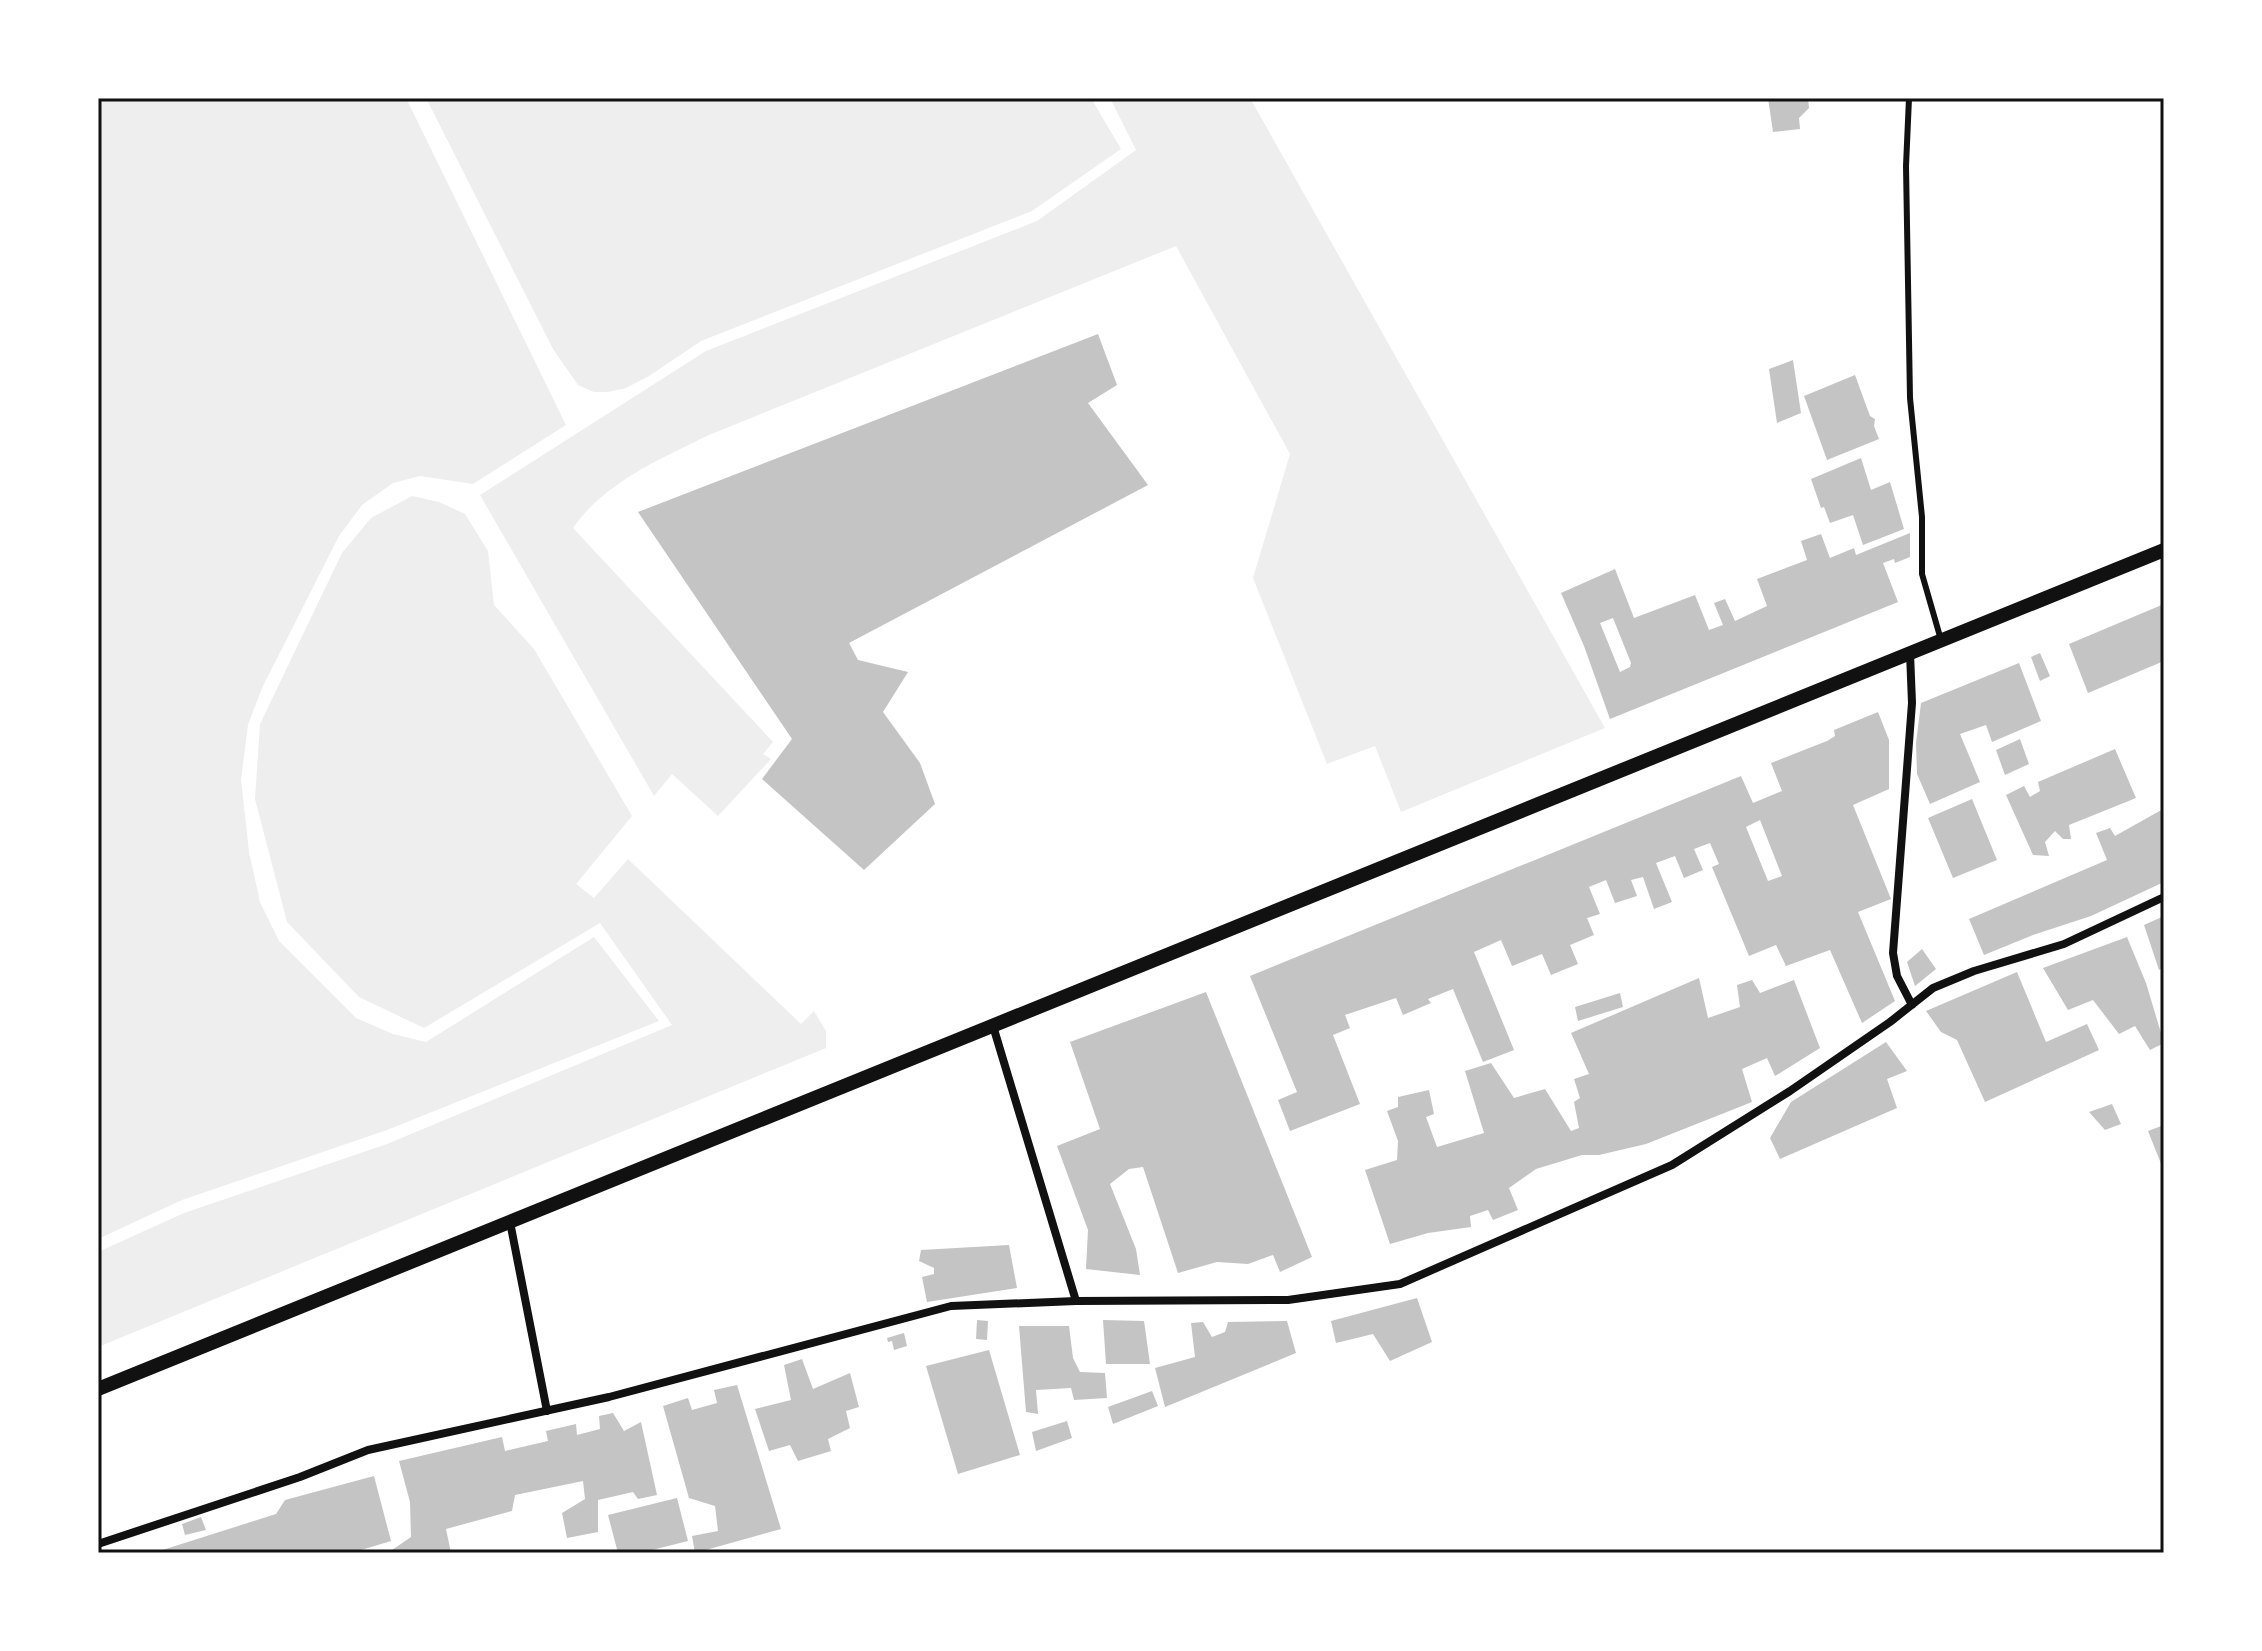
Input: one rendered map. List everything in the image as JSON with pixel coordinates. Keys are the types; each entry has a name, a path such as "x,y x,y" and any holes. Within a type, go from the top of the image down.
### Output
{"street":[{"path":"98,1389 2164,550"},
{"path":"1910,653 1912,703 1893,953 1897,976 1912,1005"},
{"path":"98,1544 300,1477 368,1450 609,1397 951,1306 1076,1301 1288,1300 1400,1284 1672,1165 1790,1091 1933,988 1974,971 2064,944 2164,897"},
{"path":"993,1026 1076,1301"},
{"path":"510,1222 547,1411"}],"lane":[{"path":"1909,98 1906,166 1910,398 1922,517 1922,574 1941,640"}],"shaded area":[{"path":"98,98 406,98 566,425 473,484 420,476 393,483 362,505 339,536 262,688 248,725 241,780 249,852 260,902 279,941 356,1018 393,1034 426,1042 594,937 659,1021 387,1130 182,1200 98,1239"},
{"path":"426,98 1091,98 1121,149 1032,211 701,341 626,388 594,392 578,385 553,349"},
{"path":"1110,98 1250,98 1605,728 1401,812 1375,746 1327,764 1253,578 1290,454 1176,246 709,435 634,474 586,512 573,528 773,742 763,754 771,759 718,816 672,774 654,796 480,495 706,351 1037,221 1136,150"},
{"path":"412,496 439,502 465,514 488,551 494,605 534,649 632,816 576,884 594,898 628,859 801,1024 814,1011 826,1031 826,1048 98,1347 98,1252 184,1213 387,1144 672,1025 600,923 424,1028 359,997 287,922 255,799 260,724 342,553 371,518"}],"building":[{"path":"1768,98 1808,98 1809,108 1799,118 1800,129 1773,132"},
{"path":"1098,334 1117,385 1088,403 1148,485 849,643 858,660 908,672 883,712 920,763 935,804 864,870 762,779 792,739 638,512"},
{"path":"1793,360 1801,413 1777,423 1769,369"},
{"path":"1855,375 1870,416 1875,419 1879,439 1827,460 1804,396"},
{"path":"1861,458 1871,490 1890,482 1904,529 1863,545 1853,515 1830,523 1811,479"},
{"path":"1910,533 1910,557 1895,563 1894,559 1883,563 1898,602 1610,719 1561,593 1615,569 1634,618 1695,595 1709,630 1723,625 1714,603 1725,599 1735,621 1767,606 1757,579 1807,560 1801,541 1821,534 1830,558 1854,548 1856,555","holes":["1613,618 1630,667 1620,672 1600,623"]},
{"path":"2164,604 2164,661 2088,693 2069,644"},
{"path":"2040,653 2050,676 2040,681 2031,657"},
{"path":"2019,663 2041,721 1992,742 1986,725 1960,734 1980,782 1930,804 1917,774 1916,743 1921,703"},
{"path":"1878,712 1889,740 1889,789 1853,805 1891,899 1858,912 1895,1001 1862,1023 1830,950 1786,966 1776,945 1749,956 1712,867 1719,864 1710,843 1694,849 1703,870 1684,878 1675,856 1656,863 1672,902 1654,909 1643,877 1631,880 1637,896 1615,903 1606,880 1589,887 1600,914 1587,918 1594,935 1570,945 1578,964 1551,975 1542,954 1512,966 1501,940 1474,952 1514,1050 1483,1062 1453,989 1428,999 1431,1003 1403,1015 1396,998 1345,1015 1350,1028 1333,1035 1360,1104 1290,1131 1278,1100 1297,1092 1250,976 1741,776 1753,803 1782,791 1771,763 1827,741 1835,736 1834,730","holes":["1760,820 1782,876 1768,881 1746,827"]},
{"path":"2020,739 2029,764 2005,775 1996,750"},
{"path":"2115,749 2136,798 2069,825 2071,839 2063,839 2055,831 2045,842 2049,856 2033,855 2006,795 2024,786 2030,797 2040,791 2038,782"},
{"path":"1972,799 1997,860 1953,878 1928,818"},
{"path":"2163,809 2164,882 2091,916 1984,955 1969,919 2107,860 2096,833 2110,828 2115,836"},
{"path":"2164,916 2164,967 2159,970 2144,925"},
{"path":"2127,937 2146,983 2164,1043 2150,1050 2135,1026 2119,1034 2093,1000 2068,1010 2043,968"},
{"path":"1922,949 1936,969 1915,986 1907,962"},
{"path":"2017,972 2046,1042 2087,1024 2099,1050 1985,1102 1957,1040 1941,1032 1926,1011"},
{"path":"1699,978 1708,1018 1740,1007 1737,985 1752,980 1760,993 1794,980 1820,1048 1775,1076 1767,1058 1742,1069 1752,1102 1646,1144 1599,1155 1582,1155 1536,1169 1509,1188 1518,1210 1493,1220 1488,1210 1470,1216 1471,1227 1428,1233 1390,1244 1365,1170 1397,1160 1398,1141 1387,1111 1398,1107 1398,1097 1429,1090 1434,1114 1426,1117 1437,1147 1484,1133 1465,1071 1491,1063 1514,1098 1545,1089 1571,1131 1579,1128 1574,1102 1580,1098 1574,1079 1589,1074 1571,1033"},
{"path":"1206,992 1312,1257 1280,1272 1273,1255 1248,1264 1217,1262 1178,1273 1143,1167 1129,1169 1110,1184 1136,1249 1140,1275 1086,1269 1088,1230 1057,1146 1100,1129 1070,1042"},
{"path":"1620,993 1623,1007 1578,1021 1575,1007"},
{"path":"1886,1042 1907,1071 1887,1079 1897,1108 1780,1159 1770,1138 1791,1102"},
{"path":"2112,1104 2121,1124 2105,1130 2089,1112"},
{"path":"2164,1125 2164,1171 2148,1131"},
{"path":"1009,1245 1017,1288 927,1302 922,1277 934,1274 934,1268 919,1261 921,1250"},
{"path":"1417,1298 1432,1342 1390,1361 1373,1334 1336,1343 1331,1321"},
{"path":"977,1320 988,1321 987,1340 976,1339"},
{"path":"1103,1320 1144,1321 1150,1364 1106,1364"},
{"path":"1287,1321 1296,1353 1165,1407 1155,1368 1195,1357 1191,1323 1203,1322 1212,1337 1225,1332 1228,1322"},
{"path":"1019,1326 1069,1326 1073,1358 1080,1372 1105,1373 1107,1398 1074,1400 1071,1388 1036,1390 1038,1414 1026,1412"},
{"path":"904,1333 907,1346 894,1350 892,1341 888,1342 887,1338"},
{"path":"989,1350 1020,1455 958,1474 926,1366"},
{"path":"802,1359 813,1389 850,1373 859,1407 846,1411 850,1428 828,1439 831,1451 798,1461 790,1445 769,1451 755,1409 791,1400 784,1365"},
{"path":"737,1385 781,1529 695,1553 692,1536 718,1531 715,1506 689,1498 663,1406 688,1398 692,1410 717,1403 714,1390"},
{"path":"1152,1391 1158,1406 1113,1424 1108,1407"},
{"path":"613,1413 624,1431 641,1422 657,1495 638,1499 633,1492 598,1500 598,1532 567,1538 562,1513 585,1499 583,1481 515,1495 512,1511 446,1529 451,1553 393,1553 392,1550 411,1537 410,1502 399,1461 502,1437 505,1451 548,1441 546,1431 576,1424 577,1435 600,1429 599,1416"},
{"path":"1067,1421 1072,1438 1036,1451 1032,1432"},
{"path":"374,1476 391,1541 351,1553 153,1553 276,1514 285,1500"},
{"path":"677,1498 688,1541 640,1553 618,1553 608,1515"},
{"path":"201,1517 206,1530 185,1535 182,1524"}]}
